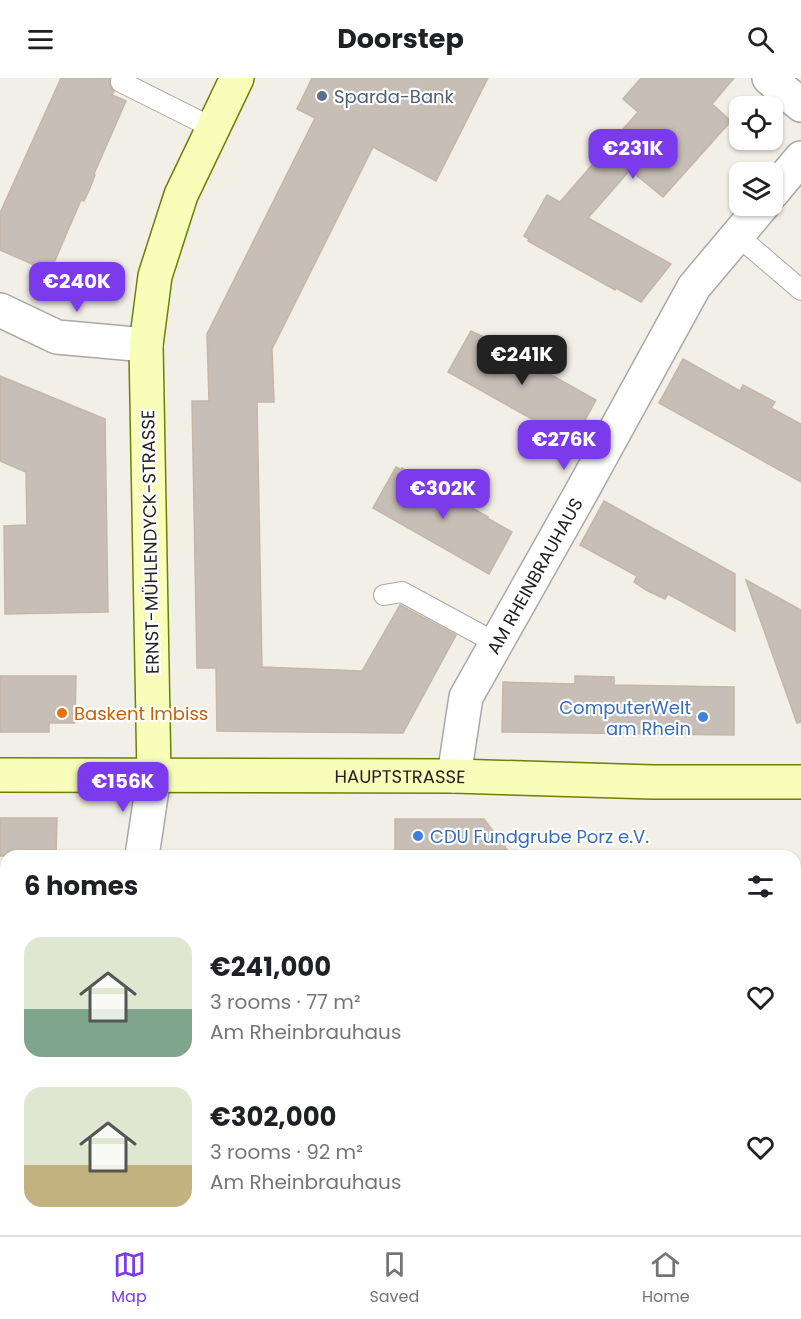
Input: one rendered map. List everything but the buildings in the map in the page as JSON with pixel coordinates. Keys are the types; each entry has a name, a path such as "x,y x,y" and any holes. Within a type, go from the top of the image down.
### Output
{"main road":[{"name":"ERNST-MÜHLENDYCK-STRASSE","path":"154,776 146,345 155,276 181,195 237,78"},
{"name":"HAUPTSTRASSE","path":"0,775 454,776 653,782 801,782"}],"street":[{"path":"769,78 801,105"},
{"path":"783,180 801,158"},
{"name":"AM RHEINBRAUHAUS","path":"454,776 466,697 588,481 694,286 753,216"},
{"path":"0,310 57,337 146,345"},
{"path":"143,850 154,776"}],"lane":[{"path":"121,82 213,128"},
{"path":"737,235 801,290"},
{"path":"384,596 402,592 496,643"}],"place":[{"name":"Sparda-Bank","path":"322,96"},
{"name":"Baskent Imbiss","path":"62,713"},
{"name":"ComputerWelt am Rhein","path":"703,717"},
{"name":"CDU Fundgrube Porz e.V.","path":"418,836"}]}
